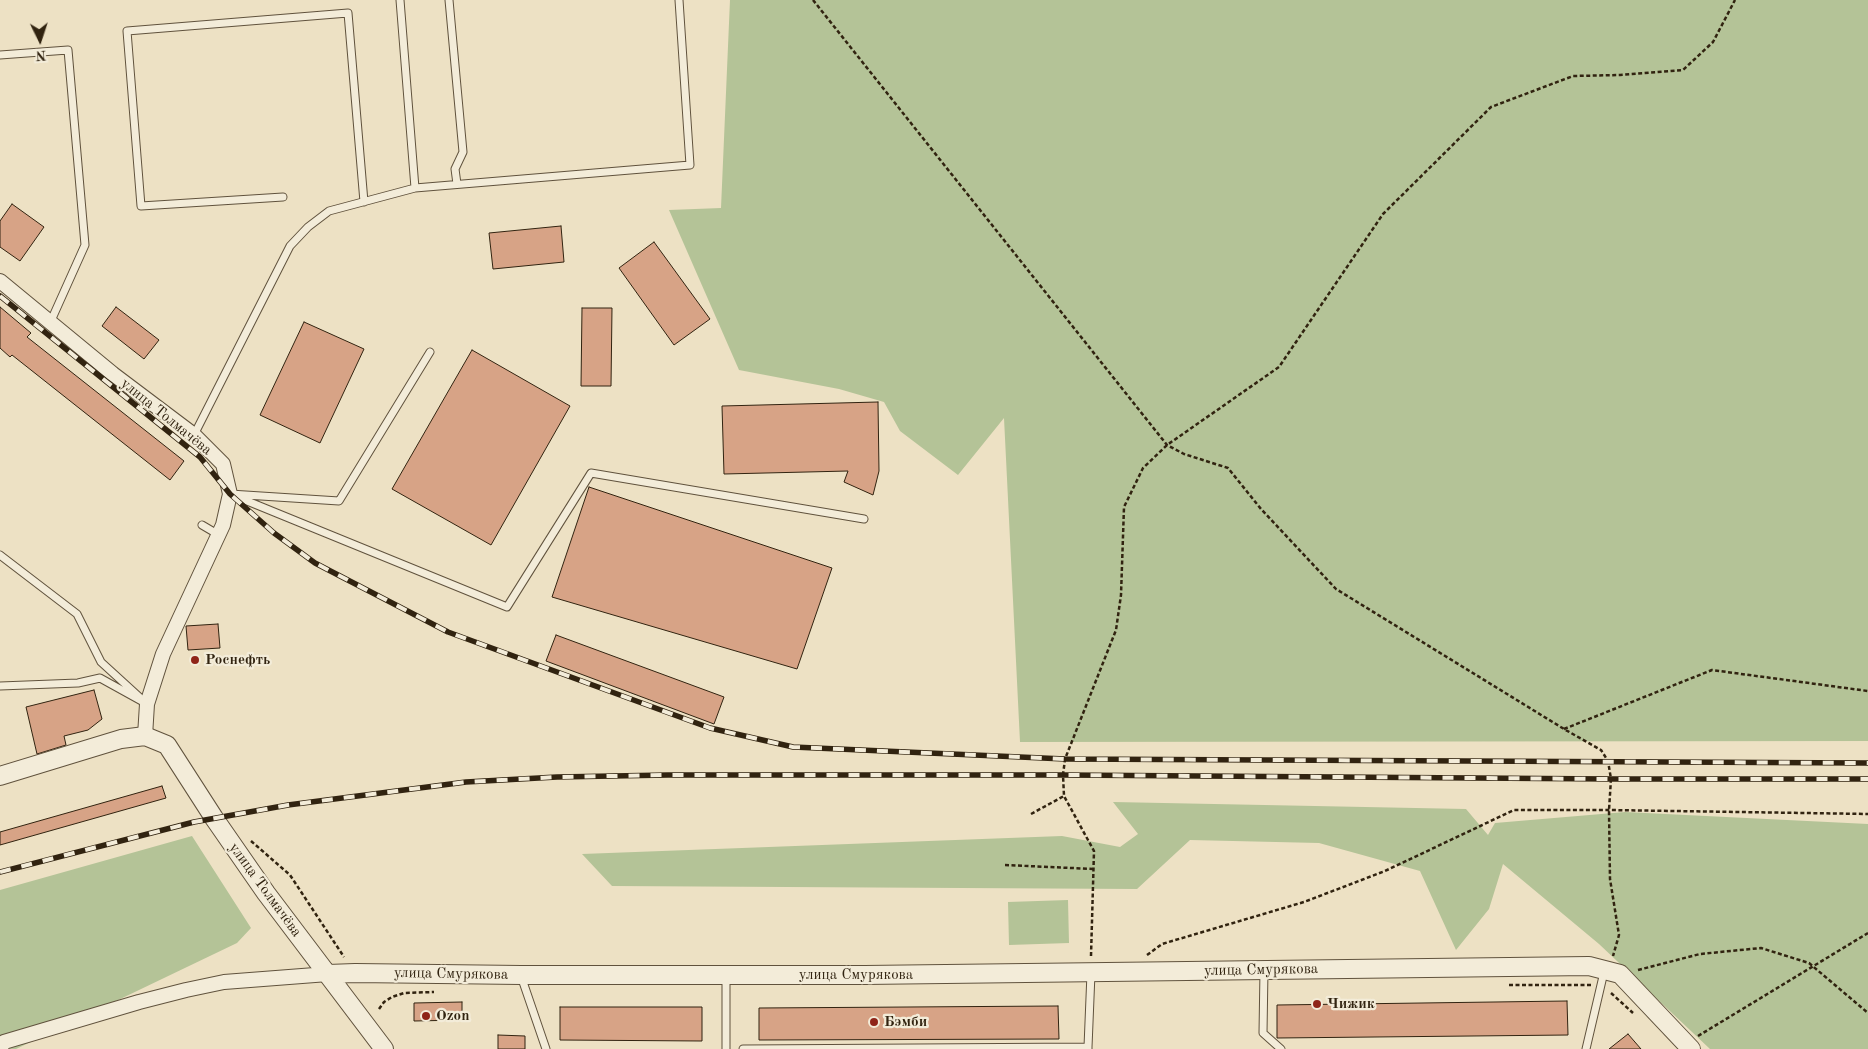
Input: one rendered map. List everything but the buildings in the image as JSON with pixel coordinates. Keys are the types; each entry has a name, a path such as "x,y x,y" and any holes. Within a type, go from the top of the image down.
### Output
{"street":[{"name":"улица Толмачёва","path":"0,281 113,374 194,436 223,464 230,494 223,525 163,654 147,704 144,736 167,746 266,893 384,1049"},
{"path":"0,776 121,739 144,736"},
{"name":"улица Смурякова","path":"0,1049 4,1042 186,990 224,982 328,974 726,975 1590,966 1611,971"},
{"path":"1611,971 1693,1043"}],"lane":[{"path":"400,0 415,188"},
{"path":"449,0 463,152 455,169 457,184"},
{"path":"194,436 290,246 308,227 330,211 415,188 690,165 679,0"},
{"path":"283,197 141,206 127,32 348,13 364,202"},
{"path":"0,55 68,50 84,245 50,323"},
{"path":"230,494 339,501 430,352"},
{"path":"230,494 507,607 591,473 864,519"},
{"path":"202,525 219,535"},
{"path":"0,555 77,614 101,662 147,704"},
{"path":"0,686 78,683 100,678 147,704"},
{"path":"1264,970 1263,1033 1281,1049"},
{"path":"1586,1049 1611,971"},
{"path":"744,1049 1088,1048 1091,972"},
{"path":"521,975 546,1049"},
{"path":"726,975 726,1049"}],"path":[{"path":"813,0 1167,445 1184,454 1228,468 1261,509 1336,589 1564,730 1601,750 1608,761 1611,779 1609,810 1610,879 1619,935 1611,971 1650,968 1700,954 1761,948 1809,963 1868,1012"},
{"path":"1091,972 1094,851 1064,796 1063,775 1065,759 1116,630 1121,594 1124,507 1143,468 1167,445 1279,367 1383,214 1491,106 1574,76 1620,75 1683,70 1713,42 1736,0"},
{"path":"1564,730 1712,670 1868,691"},
{"path":"1031,814 1064,796"},
{"path":"1147,955 1162,944 1304,902 1385,871 1514,810 1868,814"},
{"path":"249,840 290,875 349,964"},
{"path":"1005,865 1094,869"},
{"path":"1693,1043 1868,933"}],"green space":[{"path":"730,0 1868,0 1868,741 1020,742 1004,418 958,475 900,431 884,402 839,389 739,370 669,210 721,208"},
{"path":"1113,802 1466,809 1488,835 1495,823 1625,812 1868,824 1868,1049 1710,1049 1599,944 1503,864 1489,909 1456,950 1420,871 1319,843 1190,840 1137,889 612,886 582,854 1062,836 1120,847 1138,834"},
{"path":"192,836 251,928 237,943 16,1049 0,1049 0,890"},
{"path":"1068,900 1069,943 1009,945 1008,902"}],"railway":[{"path":"0,296 200,457 230,494 274,533 315,563 448,632 710,728 793,747 1065,759 1868,763"},
{"path":"0,872 194,822 288,805 466,782 557,777 668,775 1063,775 1868,779"}],"place":[{"name":"Роснефть","path":"195,660"},
{"name":"Чижик","path":"1317,1004"},
{"name":"Ozon","path":"426,1016"},
{"name":"Бэмби","path":"874,1022"}]}
